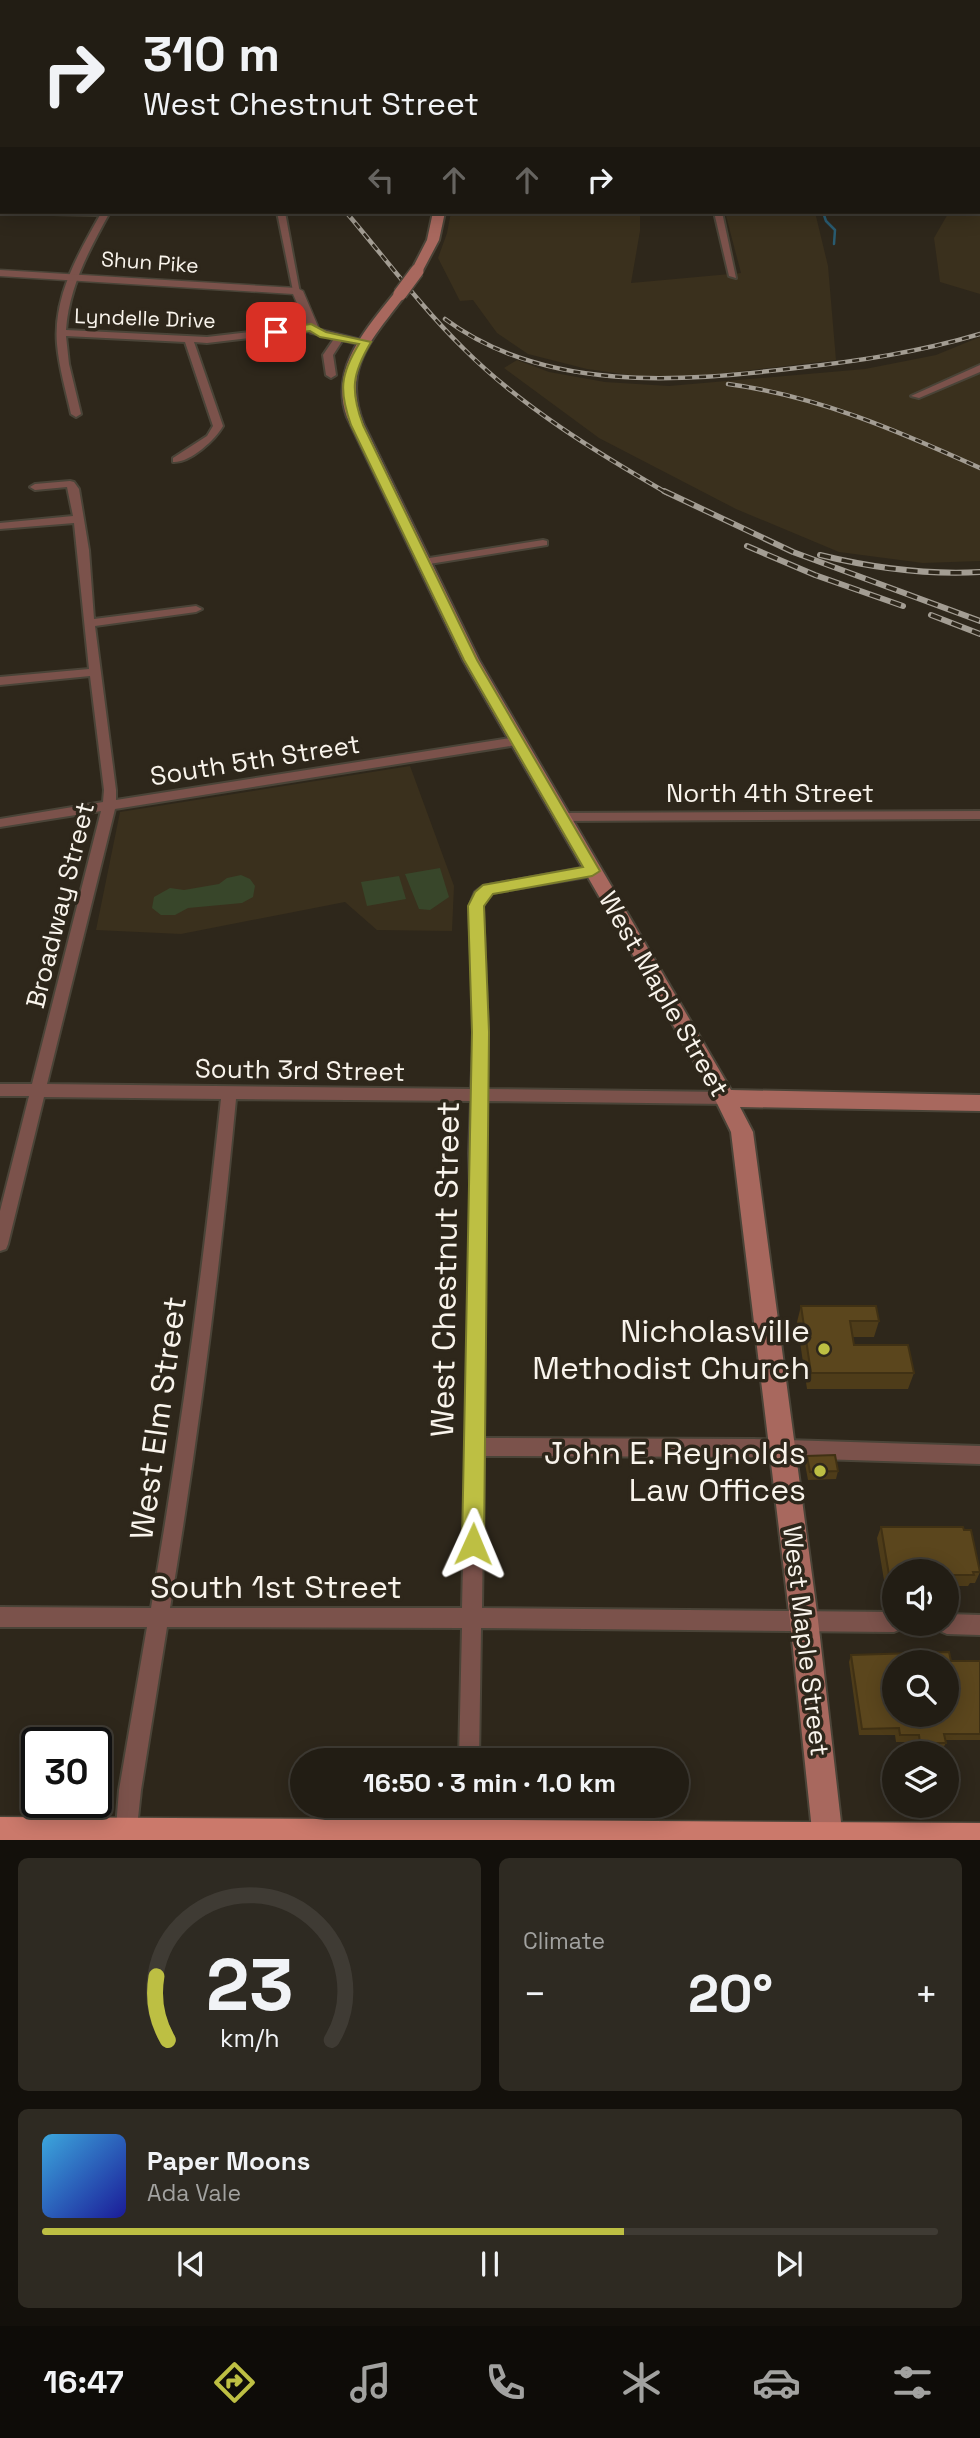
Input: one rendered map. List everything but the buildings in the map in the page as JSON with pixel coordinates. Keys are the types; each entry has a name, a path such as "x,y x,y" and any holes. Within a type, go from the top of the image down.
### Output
{"main road":[{"name":"West Maple Street","path":"439,214 433,240 416,271 365,342 350,372 349,403 366,445 471,660 726,1098 741,1132 804,1620 828,1839"},
{"path":"726,1098 980,1103"},
{"path":"0,1833 125,1836 468,1827 828,1839 980,1839"}],"street":[{"path":"76,414 61,333 75,268 105,214"},
{"path":"281,214 297,291 311,328 318,333 365,342"},
{"path":"718,214 733,276"},
{"name":"Shun Pike","path":"0,274 74,276 297,291"},
{"name":"Lyndelle Drive","path":"61,333 189,340 226,339 311,328"},
{"path":"331,375 328,355 339,338"},
{"path":"177,460 211,438 218,426 189,340"},
{"path":"916,396 980,368"},
{"name":"Broadway Street","path":"0,1244 109,806 108,768 74,489 69,484 35,487"},
{"path":"0,526 78,519"},
{"path":"422,562 543,543"},
{"path":"89,623 196,609"},
{"path":"0,681 96,672"},
{"name":"South 5th Street","path":"0,823 517,741"},
{"name":"North 4th Street","path":"561,817 980,815"},
{"name":"West Chestnut Street","path":"469,1748 481,1032 476,914 481,895 488,889 592,871"},
{"name":"South 3rd Street","path":"0,1090 726,1098"},
{"name":"West Elm Street","path":"125,1836 179,1494 220,1185 229,1093"},
{"path":"474,1447 980,1455"},
{"name":"South 1st Street","path":"0,1617 882,1622"},
{"path":"959,1624 980,1625"}],"shaded area":[{"path":"451,214 640,214 640,231 631,283 741,273 726,214 815,214 828,266 836,360 693,377 636,376 587,369 528,354 497,333 473,300 460,301 438,258"},
{"path":"948,214 980,214 980,294 940,282 934,238"},
{"path":"980,337 980,561 923,563 839,552 736,509 599,438 504,368 517,360 549,372 605,382 669,386 865,369 936,355"},
{"path":"410,766 454,886 452,931 377,930 345,902 181,934 96,930 120,812"}],"green space":[{"path":"440,868 449,897 430,910 419,909 405,874"},
{"path":"241,875 250,879 255,886 253,897 242,903 188,908 175,915 161,915 152,908 154,897 170,888 184,890 219,884 227,878"},
{"path":"399,876 406,899 367,906 361,882"}],"waterway":[{"path":"824,214 826,221 835,230 834,244"}],"railway":[{"path":"348,214 433,316 486,370 561,427 667,493"},
{"path":"445,319 484,343 526,360 569,371 660,378 752,373 843,362 912,351 980,334"},
{"path":"728,384 826,406 888,428 980,468"},
{"path":"664,491 793,552 980,621"},
{"path":"747,546 815,575 903,606"},
{"path":"820,555 899,569 980,572"},
{"path":"931,615 980,634"}],"place":[{"name":"Nicholasville Methodist Church","path":"824,1349"},
{"name":"John E. Reynolds Law Offices","path":"820,1471"}],"route":[{"path":"276,332 311,328 323,335 365,342 350,372 347,392 357,425 471,660 592,871 488,889 481,895 476,906 481,1032 477,1153 479,1218 473,1544"}]}
